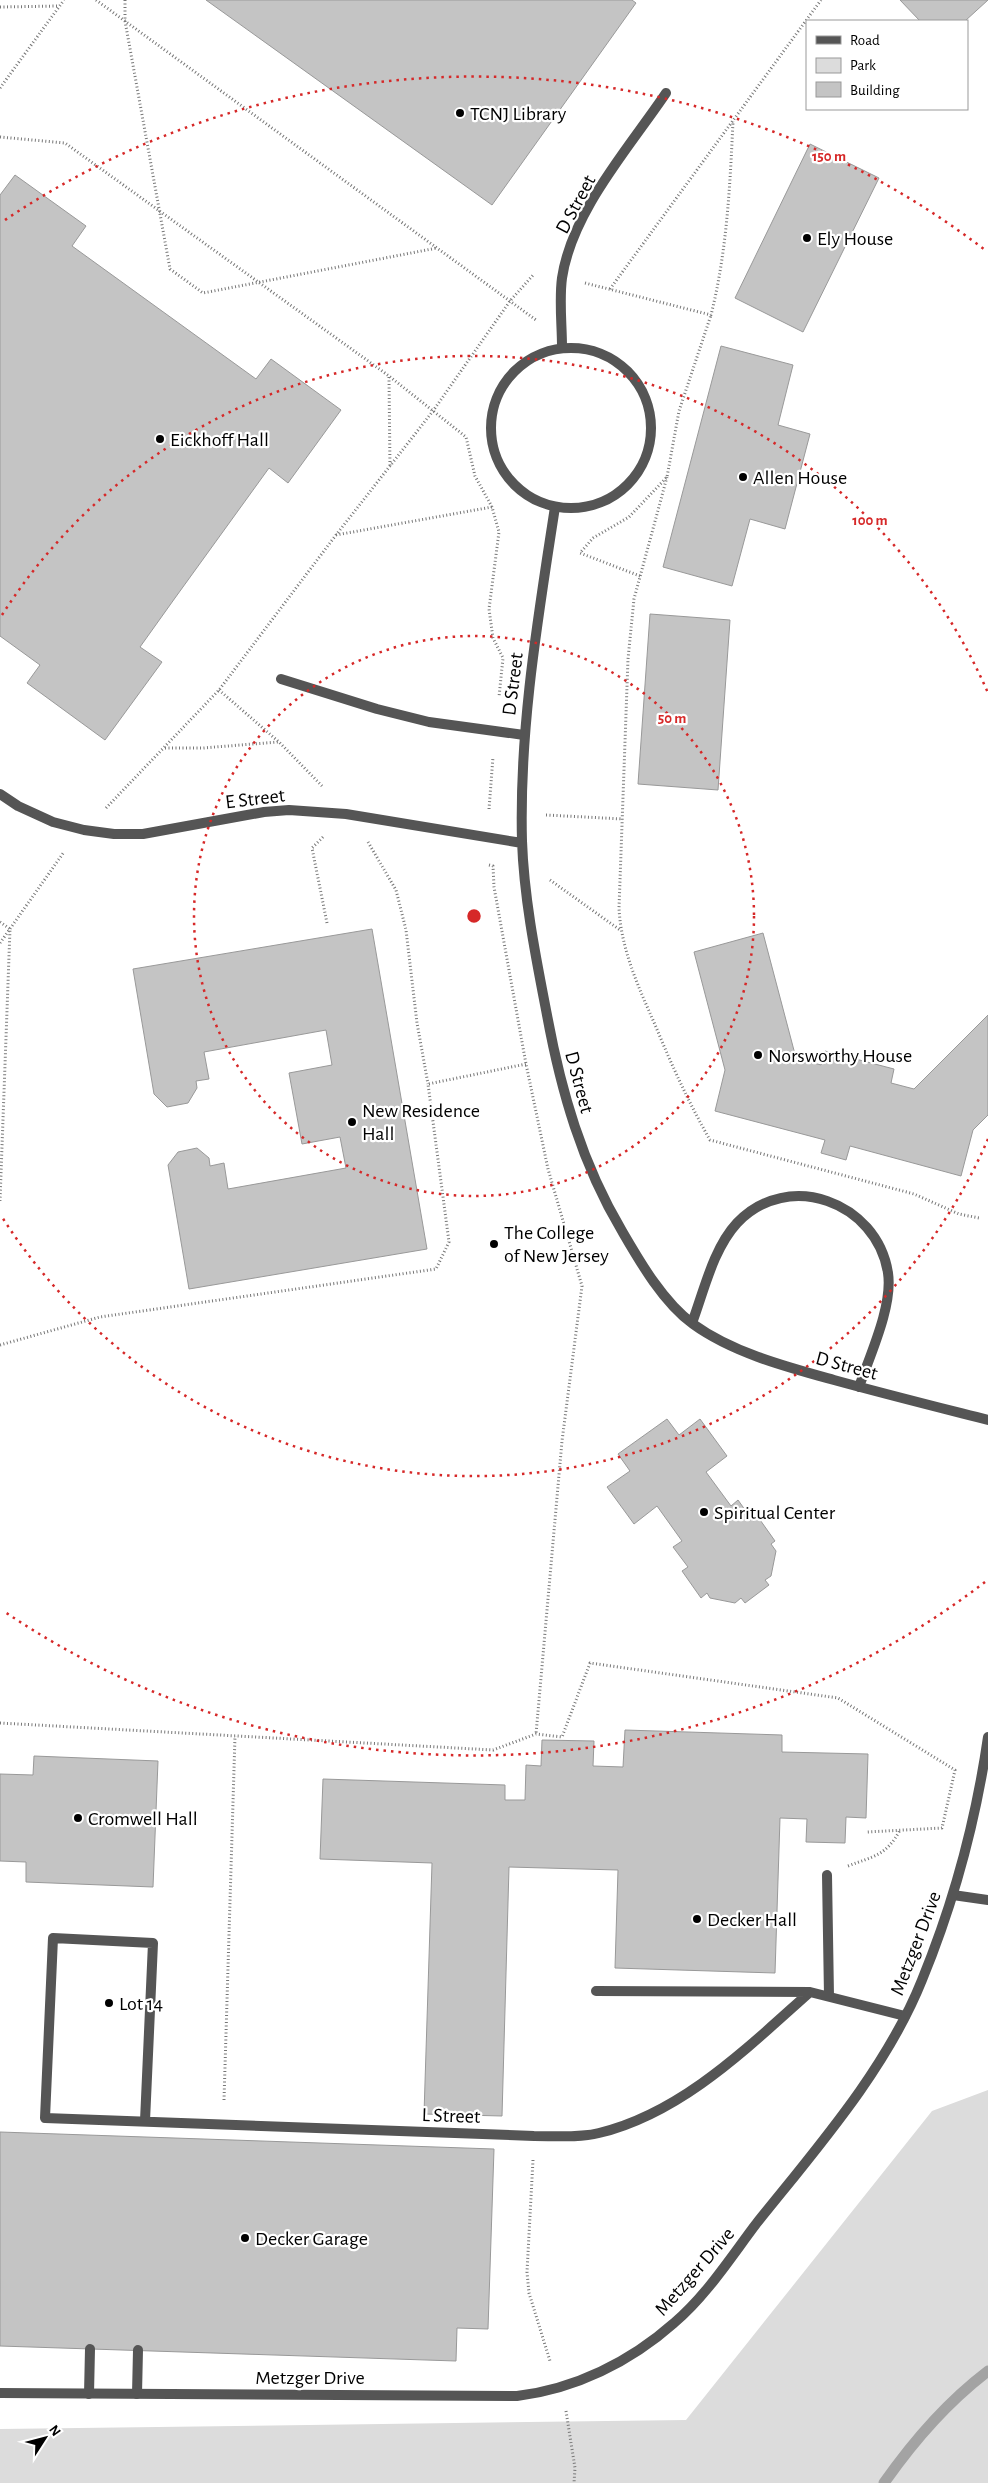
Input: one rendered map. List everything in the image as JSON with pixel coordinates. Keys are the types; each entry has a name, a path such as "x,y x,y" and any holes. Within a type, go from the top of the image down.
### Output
{"street":[{"name":"D Street","path":"562,343 562,279 574,237 591,202 666,93"},
{"path":"562,343 588,348 612,357 631,373 645,394 652,419 650,444 642,468 626,487 605,502 580,508 555,508 532,498 511,482 497,461 490,437 492,411 500,387 517,367 538,354 562,343"},
{"name":"D Street","path":"555,508 528,690 524,735 522,843 530,922 555,1058 570,1115 587,1162 611,1214 657,1285 692,1323 758,1357 859,1387 988,1420"},
{"path":"281,679 377,709 429,722 524,735"},
{"name":"E Street","path":"0,794 18,806 53,822 84,830 114,834 144,834 264,812 289,810 346,814 522,843"},
{"path":"692,1323 721,1246 737,1223 760,1206 786,1197 814,1196 840,1205 863,1221 880,1246 888,1274 886,1304 859,1387"},
{"name":"Metzger Drive","path":"0,2393 517,2396 559,2389 615,2364 644,2347 676,2322 705,2290 846,2108 884,2054 922,1982 953,1895 968,1843 982,1779 988,1737"},
{"path":"827,1875 830,1996"},
{"path":"953,1895 988,1900"},
{"name":"L Street","path":"145,2121 153,1943 53,1938 46,2118 145,2121 224,2123 534,2136 597,2134 630,2124 660,2110 699,2085 757,2039 810,1992"},
{"path":"596,1991 810,1992 905,2016"},
{"path":"89,2394 90,2349"},
{"path":"137,2394 138,2350"}],"path":[{"path":"0,88 64,0"},
{"path":"96,0 438,248 510,301 562,343"},
{"path":"125,0 125,21 170,269 203,292 438,248"},
{"path":"806,20 821,0"},
{"path":"0,7 60,6"},
{"path":"610,289 806,20"},
{"path":"733,120 730,188 722,271 711,315 679,411 667,477 634,599 628,659 623,819 618,889 620,931 638,986 686,1097 710,1140 914,1194 959,1214 979,1218"},
{"path":"0,137 65,143 257,283 389,376 466,437 475,476 492,507 499,532 489,609 493,638 503,658 499,697"},
{"path":"106,808 219,690 433,411 510,301 534,274"},
{"path":"582,282 711,315"},
{"path":"389,376 390,468"},
{"path":"640,576 580,554 593,538 629,516 667,477"},
{"path":"336,535 492,507"},
{"path":"219,690 279,742 326,790"},
{"path":"165,748 203,748 279,742"},
{"path":"489,809 493,757"},
{"path":"546,815 623,819"},
{"path":"328,832 312,848 328,923"},
{"path":"0,1345 100,1317 436,1269 449,1242 428,1084 417,1023 406,930 396,890 365,837"},
{"path":"0,943 64,852"},
{"path":"493,866 494,887 526,1064 548,1169 582,1286 562,1441 536,1734"},
{"path":"549,879 620,931"},
{"path":"0,922 10,929"},
{"path":"0,1201 10,929"},
{"path":"428,1084 526,1064"},
{"path":"0,1723 493,1750 536,1734 562,1736 590,1663 838,1698 955,1770 942,1828 867,1832"},
{"path":"224,2123 235,1736"},
{"path":"827,1875 881,1854 891,1846 900,1830"},
{"path":"534,2136 527,2272 529,2293 550,2361"},
{"path":"566,2411 575,2468 574,2483"}],"green space":[{"path":"988,2090 988,2483 0,2483 0,2429 686,2420 932,2111"}],"building":[{"name":"TCNJ Library","path":"206,0 632,0 636,3 492,205"},
{"path":"900,0 988,0 966,20 919,20"},
{"name":"Ely House","path":"810,144 879,178 803,332 735,298"},
{"name":"Eickhoff Hall","path":"15,175 86,226 72,246 256,379 271,359 341,410 288,483 269,468 175,598 140,647 162,662 105,740 27,683 40,665 0,636 0,195"},
{"name":"Allen House","path":"721,346 793,365 778,425 810,434 785,529 750,519 732,586 663,567"},
{"path":"650,614 730,620 718,790 638,784"},
{"name":"New Residence Hall","path":"372,929 427,1249 189,1289 168,1165 178,1152 197,1148 209,1158 210,1166 224,1163 228,1189 346,1168 340,1137 302,1144 289,1073 332,1065 326,1030 204,1052 209,1079 196,1081 197,1088 188,1103 167,1107 154,1094 133,969"},
{"name":"Norsworthy House","path":"763,933 796,1058 821,1065 825,1051 894,1069 891,1083 914,1089 988,1015 988,1115 973,1130 961,1176 850,1146 846,1160 821,1153 825,1140 715,1111 725,1070 694,952"},
{"name":"Spiritual Center","path":"667,1419 679,1435 700,1419 727,1456 706,1472 731,1506 738,1500 753,1521 758,1517 775,1541 771,1544 776,1551 771,1576 765,1580 769,1585 745,1603 741,1598 735,1603 710,1598 707,1593 701,1598 682,1571 688,1567 673,1547 682,1541 657,1506 634,1524 607,1487 630,1471 618,1454"},
{"name":"Decker Hall","path":"625,1730 782,1735 782,1752 868,1754 866,1818 846,1817 845,1843 806,1842 807,1819 780,1818 775,1973 615,1968 618,1870 509,1867 502,2116 424,2114 432,1863 320,1859 323,1779 505,1785 505,1800 525,1800 526,1765 541,1766 542,1740 594,1741 593,1766 623,1767"},
{"name":"Cromwell Hall","path":"34,1756 158,1761 153,1887 26,1882 26,1862 0,1861 0,1774 33,1775"},
{"name":"Decker Garage","path":"0,2132 494,2149 488,2329 457,2328 456,2361 0,2346"}],"waterway":[{"path":"884,2483 931,2423 958,2396 988,2371"}],"place":[{"name":"TCNJ Library","path":"460,113"},
{"name":"Ely House","path":"807,238"},
{"name":"Eickhoff Hall","path":"160,439"},
{"name":"Allen House","path":"743,477"},
{"name":"Norsworthy House","path":"758,1055"},
{"name":"New Residence Hall","path":"352,1122"},
{"name":"The College of New Jersey","path":"494,1244"},
{"name":"Spiritual Center","path":"704,1512"},
{"name":"Cromwell Hall","path":"78,1818"},
{"name":"Decker Hall","path":"697,1919"},
{"name":"Lot 14","path":"109,2003"},
{"name":"Decker Garage","path":"245,2238"}]}
